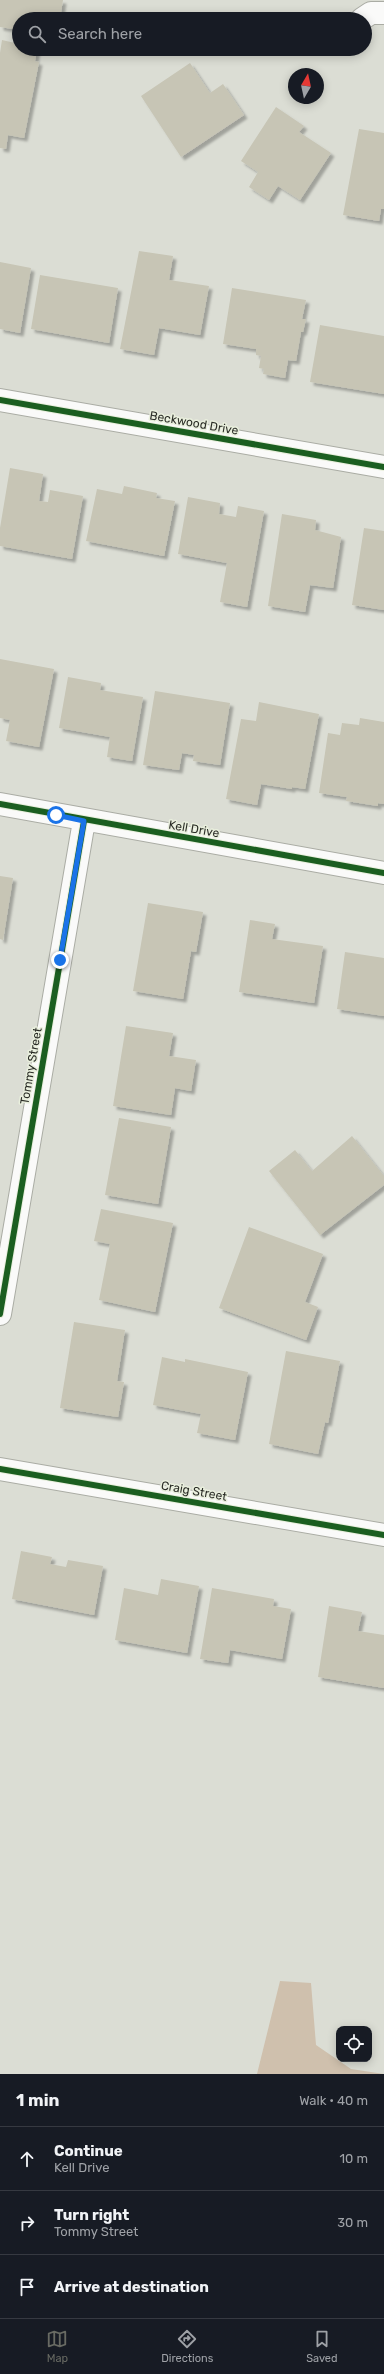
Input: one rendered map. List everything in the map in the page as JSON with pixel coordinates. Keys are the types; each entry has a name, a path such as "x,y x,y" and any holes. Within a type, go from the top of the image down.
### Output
{"street":[{"path":"372,13 384,13"},
{"name":"Beckwood Drive","path":"0,400 384,467"},
{"name":"Kell Drive","path":"0,804 84,821 384,873"},
{"name":"Tommy Street","path":"0,1314 84,821"},
{"name":"Craig Street","path":"0,1469 384,1535"}],"shaded area":[{"path":"280,1981 311,1983 316,2045 336,2059 336,2062 341,2062 351,2069 384,2074 257,2074"}],"building":[{"path":"0,0 63,0 61,12 12,12 12,29 0,27"},
{"path":"2,40 12,42 12,56 36,56 35,61 39,62 24,138 8,135 6,149 0,148 0,53"},
{"path":"190,63 210,93 223,84 244,115 181,157 141,96"},
{"path":"276,107 304,126 299,132 331,153 300,200 278,186 269,200 249,187 258,172 241,161"},
{"path":"359,129 384,133 384,209 381,209 379,221 343,215"},
{"path":"139,251 173,256 169,280 209,286 200,335 159,328 154,355 120,349"},
{"path":"0,262 31,268 20,333 0,329"},
{"path":"40,275 118,288 109,343 31,329"},
{"path":"232,288 306,300 302,319 306,319 303,332 301,332 296,361 288,360 285,378 263,374 264,369 259,368 261,356 256,355 256,349 223,344"},
{"path":"320,325 384,336 384,394 310,382"},
{"path":"10,468 43,474 39,501 48,502 50,490 83,496 72,559 0,546 0,528"},
{"path":"124,486 157,493 156,498 175,501 164,556 86,541 97,489 122,494"},
{"path":"188,497 220,503 219,514 236,517 238,506 264,511 247,607 220,602 227,563 178,554"},
{"path":"282,514 316,520 315,530 341,537 333,588 310,585 305,612 268,606"},
{"path":"364,528 384,531 384,610 352,605"},
{"path":"0,659 54,669 39,747 6,741 10,720 0,718"},
{"path":"68,677 101,683 100,690 143,697 132,761 107,757 110,737 59,728"},
{"path":"155,691 230,703 220,765 193,761 194,755 182,753 179,770 143,765"},
{"path":"259,702 319,714 305,789 292,787 292,789 261,784 257,805 226,799 241,719 256,721"},
{"path":"360,718 384,722 384,804 378,803 378,806 346,801 347,797 319,793 328,733 340,735 342,723 359,725"},
{"path":"0,876 13,878 3,940 0,939"},
{"path":"148,903 203,912 196,952 191,951 183,999 133,991"},
{"path":"250,920 275,924 272,939 323,946 314,1003 239,992"},
{"path":"345,952 384,958 384,1016 337,1009"},
{"path":"126,1026 173,1033 169,1056 196,1060 191,1091 175,1088 171,1115 113,1106"},
{"path":"119,1118 171,1127 158,1204 105,1195"},
{"path":"352,1136 384,1176 384,1185 320,1235 269,1171 295,1150 312,1171"},
{"path":"101,1209 173,1223 155,1312 99,1300 110,1244 94,1241"},
{"path":"249,1227 323,1254 305,1302 318,1307 306,1340 219,1308"},
{"path":"74,1322 125,1330 117,1381 124,1382 118,1417 60,1408"},
{"path":"286,1351 340,1361 328,1423 325,1422 318,1454 269,1444"},
{"path":"162,1357 185,1362 185,1359 248,1372 235,1440 197,1433 201,1414 153,1405"},
{"path":"21,1551 52,1557 50,1564 66,1567 68,1560 103,1566 94,1615 12,1599"},
{"path":"161,1579 199,1586 187,1653 115,1640 124,1588 158,1595"},
{"path":"212,1588 274,1599 273,1606 291,1609 282,1659 230,1650 228,1663 200,1659"},
{"path":"329,1606 362,1612 358,1631 384,1635 384,1688 318,1677"}],"cycle path":[{"path":"0,400 384,467"},
{"path":"0,804 384,873"},
{"path":"0,1314 84,821"},
{"path":"0,1469 384,1535"}],"route":[{"path":"56,815 84,821 60,960"}]}
